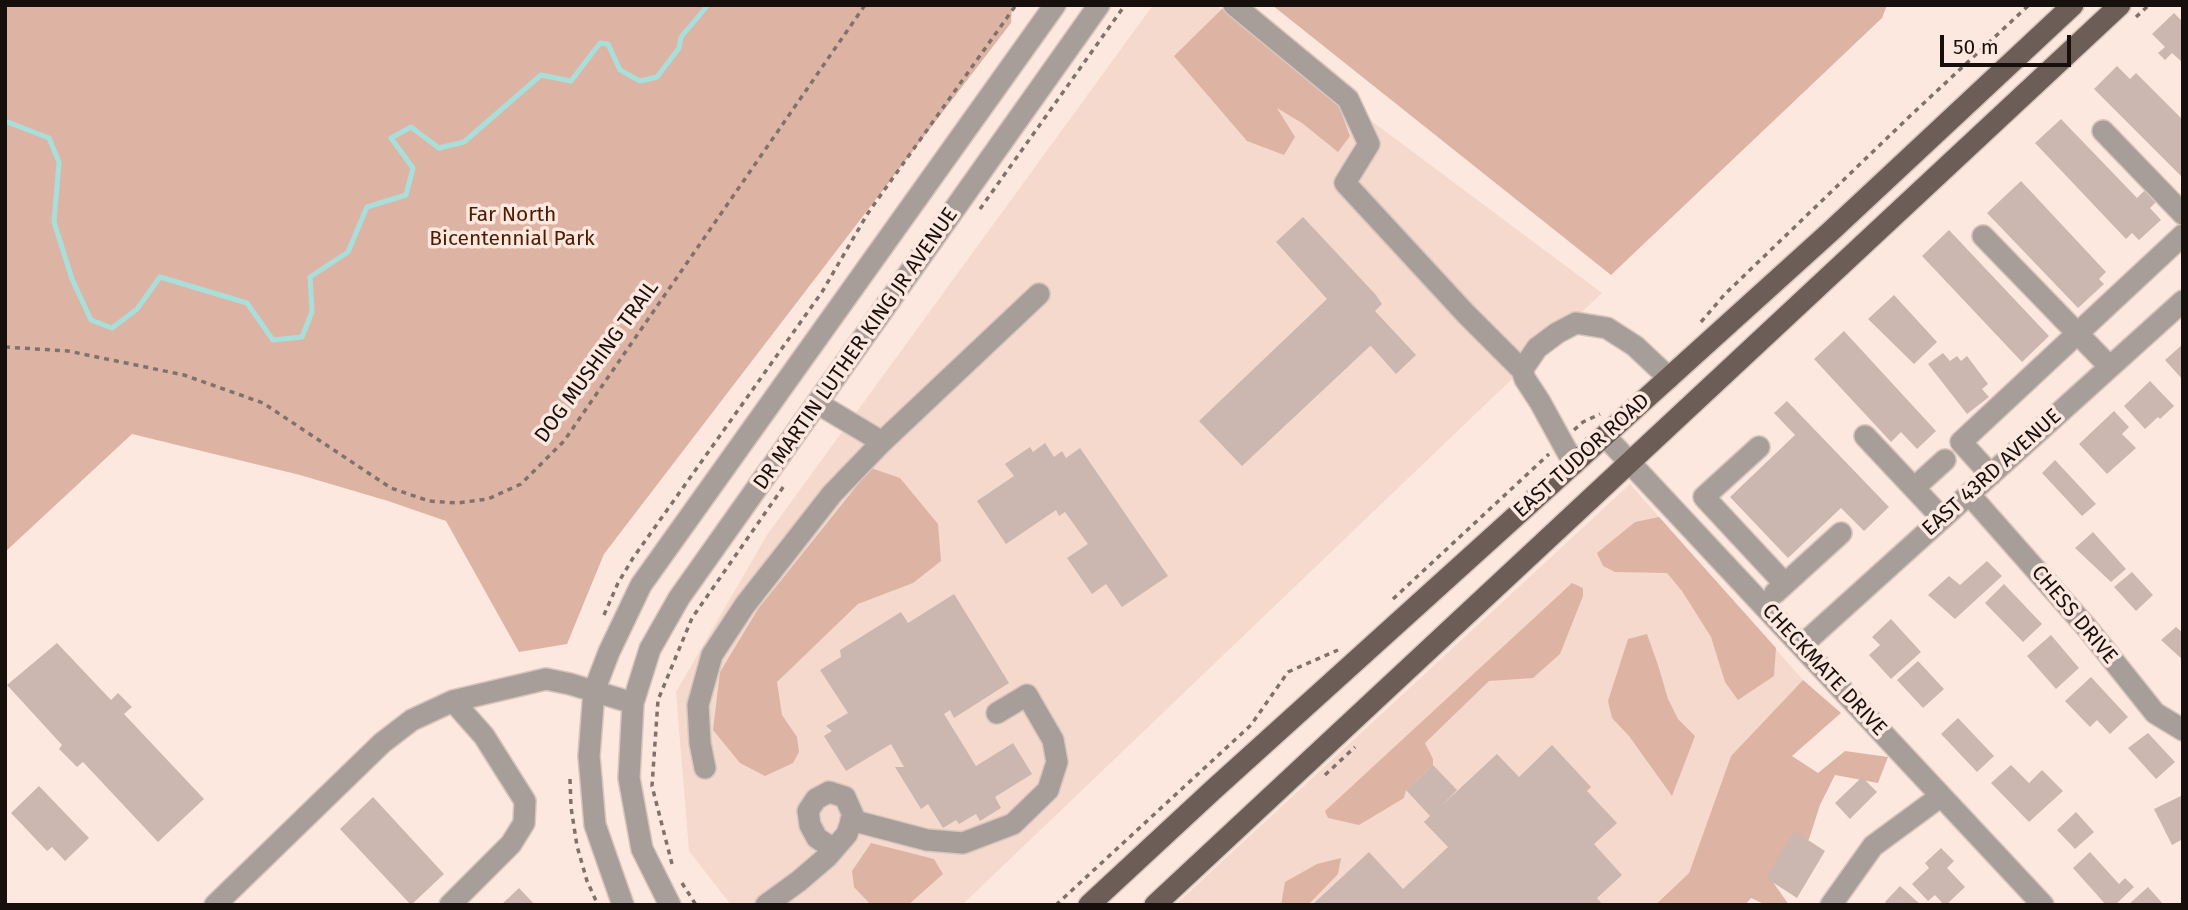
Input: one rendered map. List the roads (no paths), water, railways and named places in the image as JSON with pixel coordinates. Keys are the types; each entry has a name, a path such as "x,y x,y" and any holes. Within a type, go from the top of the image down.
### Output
{"main road":[{"name":"EAST TUDOR ROAD","path":"1089,905 1840,222 2073,5"},
{"name":"EAST TUDOR ROAD","path":"1155,905 2120,5"}],"street":[{"name":"DR MARTIN LUTHER KING JR AVENUE","path":"624,905 594,825 589,756 594,691 609,652 642,585 1055,5"},
{"name":"DR MARTIN LUTHER KING JR AVENUE","path":"670,905 642,849 629,778 633,704 650,649 678,598 1099,5"},
{"path":"1234,5 1348,99 1369,144 1345,183 1466,314 1522,370 1574,464"},
{"path":"2103,131 2183,214"},
{"path":"1990,475 1961,442 2183,235"},
{"path":"1983,236 2110,367"},
{"path":"705,768 698,705 712,655 745,605 832,494 882,442 1039,294"},
{"name":"EAST 43RD AVENUE","path":"1801,646 2183,301"},
{"path":"1522,370 1537,348 1576,323 1607,328 1635,346 1669,378"},
{"path":"790,374 819,400 882,442"},
{"name":"CHECKMATE DRIVE","path":"1605,436 2043,905"},
{"path":"1865,436 1942,518"},
{"path":"1682,517 1759,447"},
{"path":"1914,488 1945,460"},
{"name":"CHESS DRIVE","path":"1969,494 2088,629 2155,713 2183,730"},
{"path":"1704,498 1785,584"},
{"path":"1763,604 1841,533"},
{"path":"215,905 382,743 412,720 453,701 546,679 633,704"},
{"path":"852,820 927,840 963,843 1013,824 1048,790 1057,762 1053,740 1027,695 997,713"},
{"path":"450,905 511,844 524,823 524,801 484,736 453,701"},
{"path":"766,905 799,881 834,849 847,834 853,815 845,797 830,792 816,799 808,811 810,825 817,838 834,849"},
{"path":"1831,905 1873,846 1941,796"}],"waterway":[{"path":"5,121 49,138 59,162 54,222 72,279 91,320 112,328 137,309 160,277 247,303 273,340 302,337 312,312 310,277 348,252 367,207 406,195 413,168 391,138 411,127 439,148 464,142 541,75 571,81 600,43 608,44 620,70 640,81 657,77 679,48 681,37 708,5"}],"park label":[{"name":"Far North Bicentennial Park","path":"512,227"}]}
